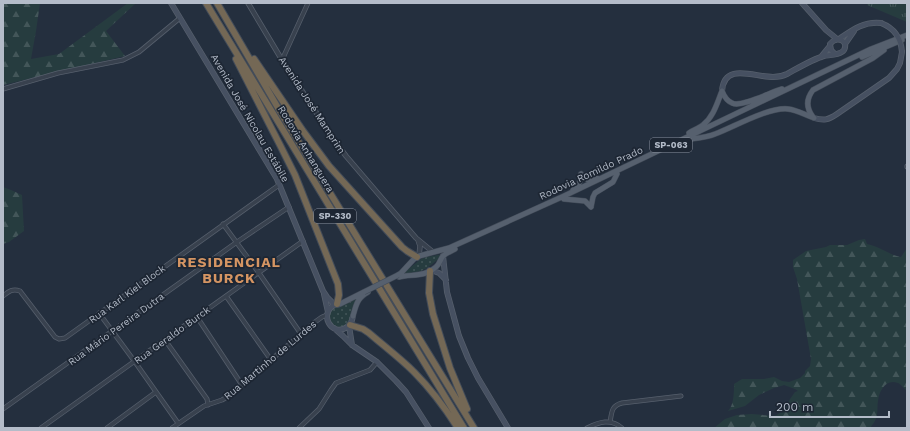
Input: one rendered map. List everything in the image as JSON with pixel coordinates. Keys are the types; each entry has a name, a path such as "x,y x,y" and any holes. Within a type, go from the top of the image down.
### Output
{"highway":[{"name":"Rodovia Anhanguera","path":"206,3 464,428"},
{"name":"Rodovia Anhanguera","path":"216,3 281,113 474,428"},
{"path":"228,22 329,166 402,247 406,251 418,256"},
{"path":"220,26 295,174 338,284 339,295 337,304"},
{"path":"430,271 429,293 433,314 450,368 474,428"},
{"path":"349,326 363,329 369,333 414,372 437,398 458,428"}],"main road":[{"name":"Avenida José Nicolau Estábile","path":"171,3 280,185 323,291 327,320 330,325 352,345 376,362 406,392 429,428"},
{"path":"802,3 826,30 843,41 845,44"},
{"path":"691,139 713,135 760,115 778,110 788,109 820,120 829,119 889,78 900,63 902,52 900,40 894,31 881,23 869,23 862,25 834,40 821,57"},
{"path":"672,145 703,125 710,117 716,107 724,82 732,74 741,73 773,77 784,75 821,57 843,52 845,44 856,28"},
{"path":"826,30 831,50 835,54"},
{"name":"Rodovia Romildo Prado","path":"616,173 691,139 838,67 890,46 907,37"},
{"name":"Rodovia Romildo Prado","path":"443,256 800,83 871,50 907,37"},
{"path":"814,118 808,109 807,104 813,90 873,58 890,46"},
{"path":"722,91 725,97 732,103 739,104 800,83"},
{"path":"616,173 613,182 594,193 591,207 585,201 564,198 579,185 581,174 584,178 593,180 604,175 616,173"},
{"name":"Rodovia Romildo Prado","path":"433,252 449,248 564,198"},
{"name":"SP-063","path":"337,304 399,276 418,256 433,252"},
{"path":"443,256 448,292 459,336 478,378 508,428"},
{"name":"SP-063","path":"399,276 422,275 437,266 443,256"},
{"path":"430,271 439,273 446,280"},
{"name":"Avenida José Nicolau Estábile","path":"323,291 327,297 337,304"},
{"name":"SP-063","path":"353,316 360,298 366,292"},
{"path":"327,313 329,309 337,304"},
{"path":"352,345 349,326 353,316"},
{"path":"334,328 342,330 349,326"}],"street":[{"name":"Avenida José Mamprim","path":"248,3 282,60 334,140 416,238 433,252"},
{"path":"282,60 308,3"},
{"path":"3,89 58,73 123,60 139,52 180,18"},
{"name":"Rua Karl Kiel Block","path":"3,296 11,290 20,291 55,337 59,339 69,336 99,313 280,185"},
{"name":"Rua Mário Pereira Dutra","path":"3,409 288,207"},
{"path":"224,224 301,334"},
{"path":"416,238 420,246 418,256"},
{"name":"Rua Geraldo Burck","path":"42,428 303,241"},
{"path":"226,296 271,360"},
{"path":"99,313 178,423"},
{"name":"Rua Martinho de Lurdes","path":"172,428 204,406 222,400 242,385 327,313"},
{"path":"197,317 242,385"},
{"path":"165,340 207,400 208,405"},
{"path":"299,428 319,409 330,390 336,384 370,370 376,362"},
{"path":"107,428 156,392"},
{"path":"610,422 612,410 617,404 681,396"},
{"path":"587,428 603,422 610,422 622,428"}],"green space":[{"path":"3,3 40,3 31,59 59,54 128,3 136,3 106,31 125,56 3,85"},
{"path":"868,3 907,3 907,22 867,5"},
{"path":"3,187 22,195 24,231 9,242 3,244"},
{"path":"865,239 867,244 901,257 907,248 907,391 899,384 894,382 890,382 884,386 879,397 875,421 870,428 714,428 725,419 737,415 752,414 774,416 786,408 790,399 795,392 798,391 784,385 759,395 745,406 728,411 733,402 734,384 742,379 764,379 774,377 782,381 789,382 800,378 810,366 811,359 797,279 793,267 793,260 806,251 830,245 847,245"},
{"path":"445,254 421,271 401,275 421,259"},
{"path":"361,294 349,322 345,326 337,326 330,321 329,313 332,309"}],"district":[{"name":"RESIDENCIAL BURCK","path":"229,270"}]}
